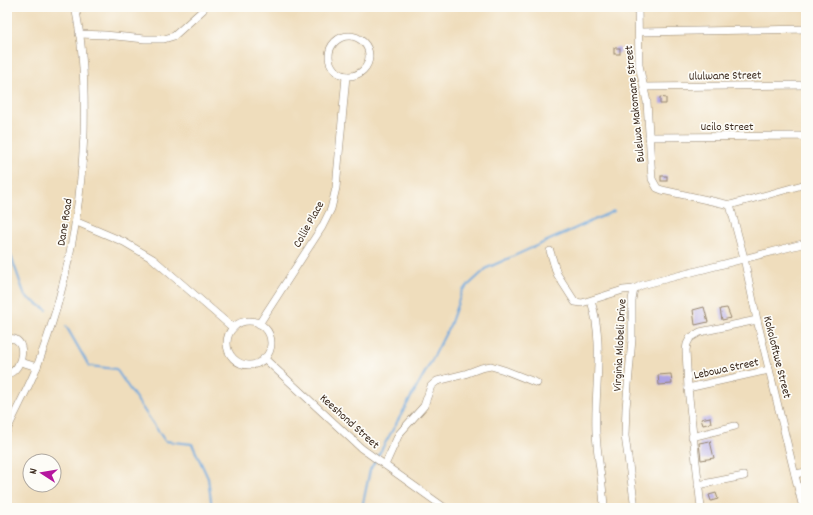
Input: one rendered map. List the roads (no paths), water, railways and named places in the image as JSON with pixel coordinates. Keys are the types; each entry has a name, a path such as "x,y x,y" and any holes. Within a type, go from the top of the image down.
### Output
{"street":[{"name":"Dane Road","path":"7,430 37,367 49,332 64,283 76,222 83,168 84,117 83,74 75,7"},
{"name":"Bulelwa Makomane Street","path":"638,7 640,73 647,102 652,179 657,188 668,192 730,205"},
{"path":"79,34 164,39 174,36 203,10"},
{"path":"639,32 806,29"},
{"path":"342,36 356,36 362,39 366,44 370,57 368,64 359,74 346,76 334,70 329,58 329,51 336,40 342,36"},
{"name":"Collie Place","path":"259,324 322,227 331,209 336,188 346,76"},
{"name":"Ululwane Street","path":"644,88 806,85"},
{"name":"Ucilo Street","path":"649,137 806,137"},
{"path":"744,258 730,205 806,184"},
{"path":"76,222 124,242 153,259 233,328"},
{"name":"Virginia Mlobeli Drive","path":"635,508 624,436 632,339 632,300 634,290 642,285 806,243"},
{"path":"550,251 557,274 573,299 579,303 591,301 623,290 634,290"},
{"name":"Kokolofitwe Street","path":"744,258 757,320 796,474 803,508"},
{"path":"591,301 599,334 596,431 604,508"},
{"name":"Lebowa Street","path":"701,508 692,436 686,350 690,338 700,332 757,320"},
{"path":"248,321 259,324 267,331 270,348 260,362 248,364 236,360 232,356 227,345 227,339 233,328 242,322 248,321"},
{"path":"7,339 13,338 20,343 21,362 14,372 7,374"},
{"name":"Keeshond Street","path":"264,358 344,433 376,459 445,508"},
{"path":"21,362 37,367"},
{"path":"385,465 399,434 424,406 431,386 437,381 491,366 537,383"},
{"name":"Lebowa Street","path":"688,388 769,370"},
{"path":"692,436 735,426"},
{"path":"796,474 806,472"},
{"path":"698,484 744,476"}],"waterway":[{"path":"362,508 370,470 450,325 462,291 487,268 614,211"},
{"path":"7,250 10,253 25,296 47,310"},
{"path":"66,326 89,366 116,369 165,441 192,444 208,478 212,508"}]}
